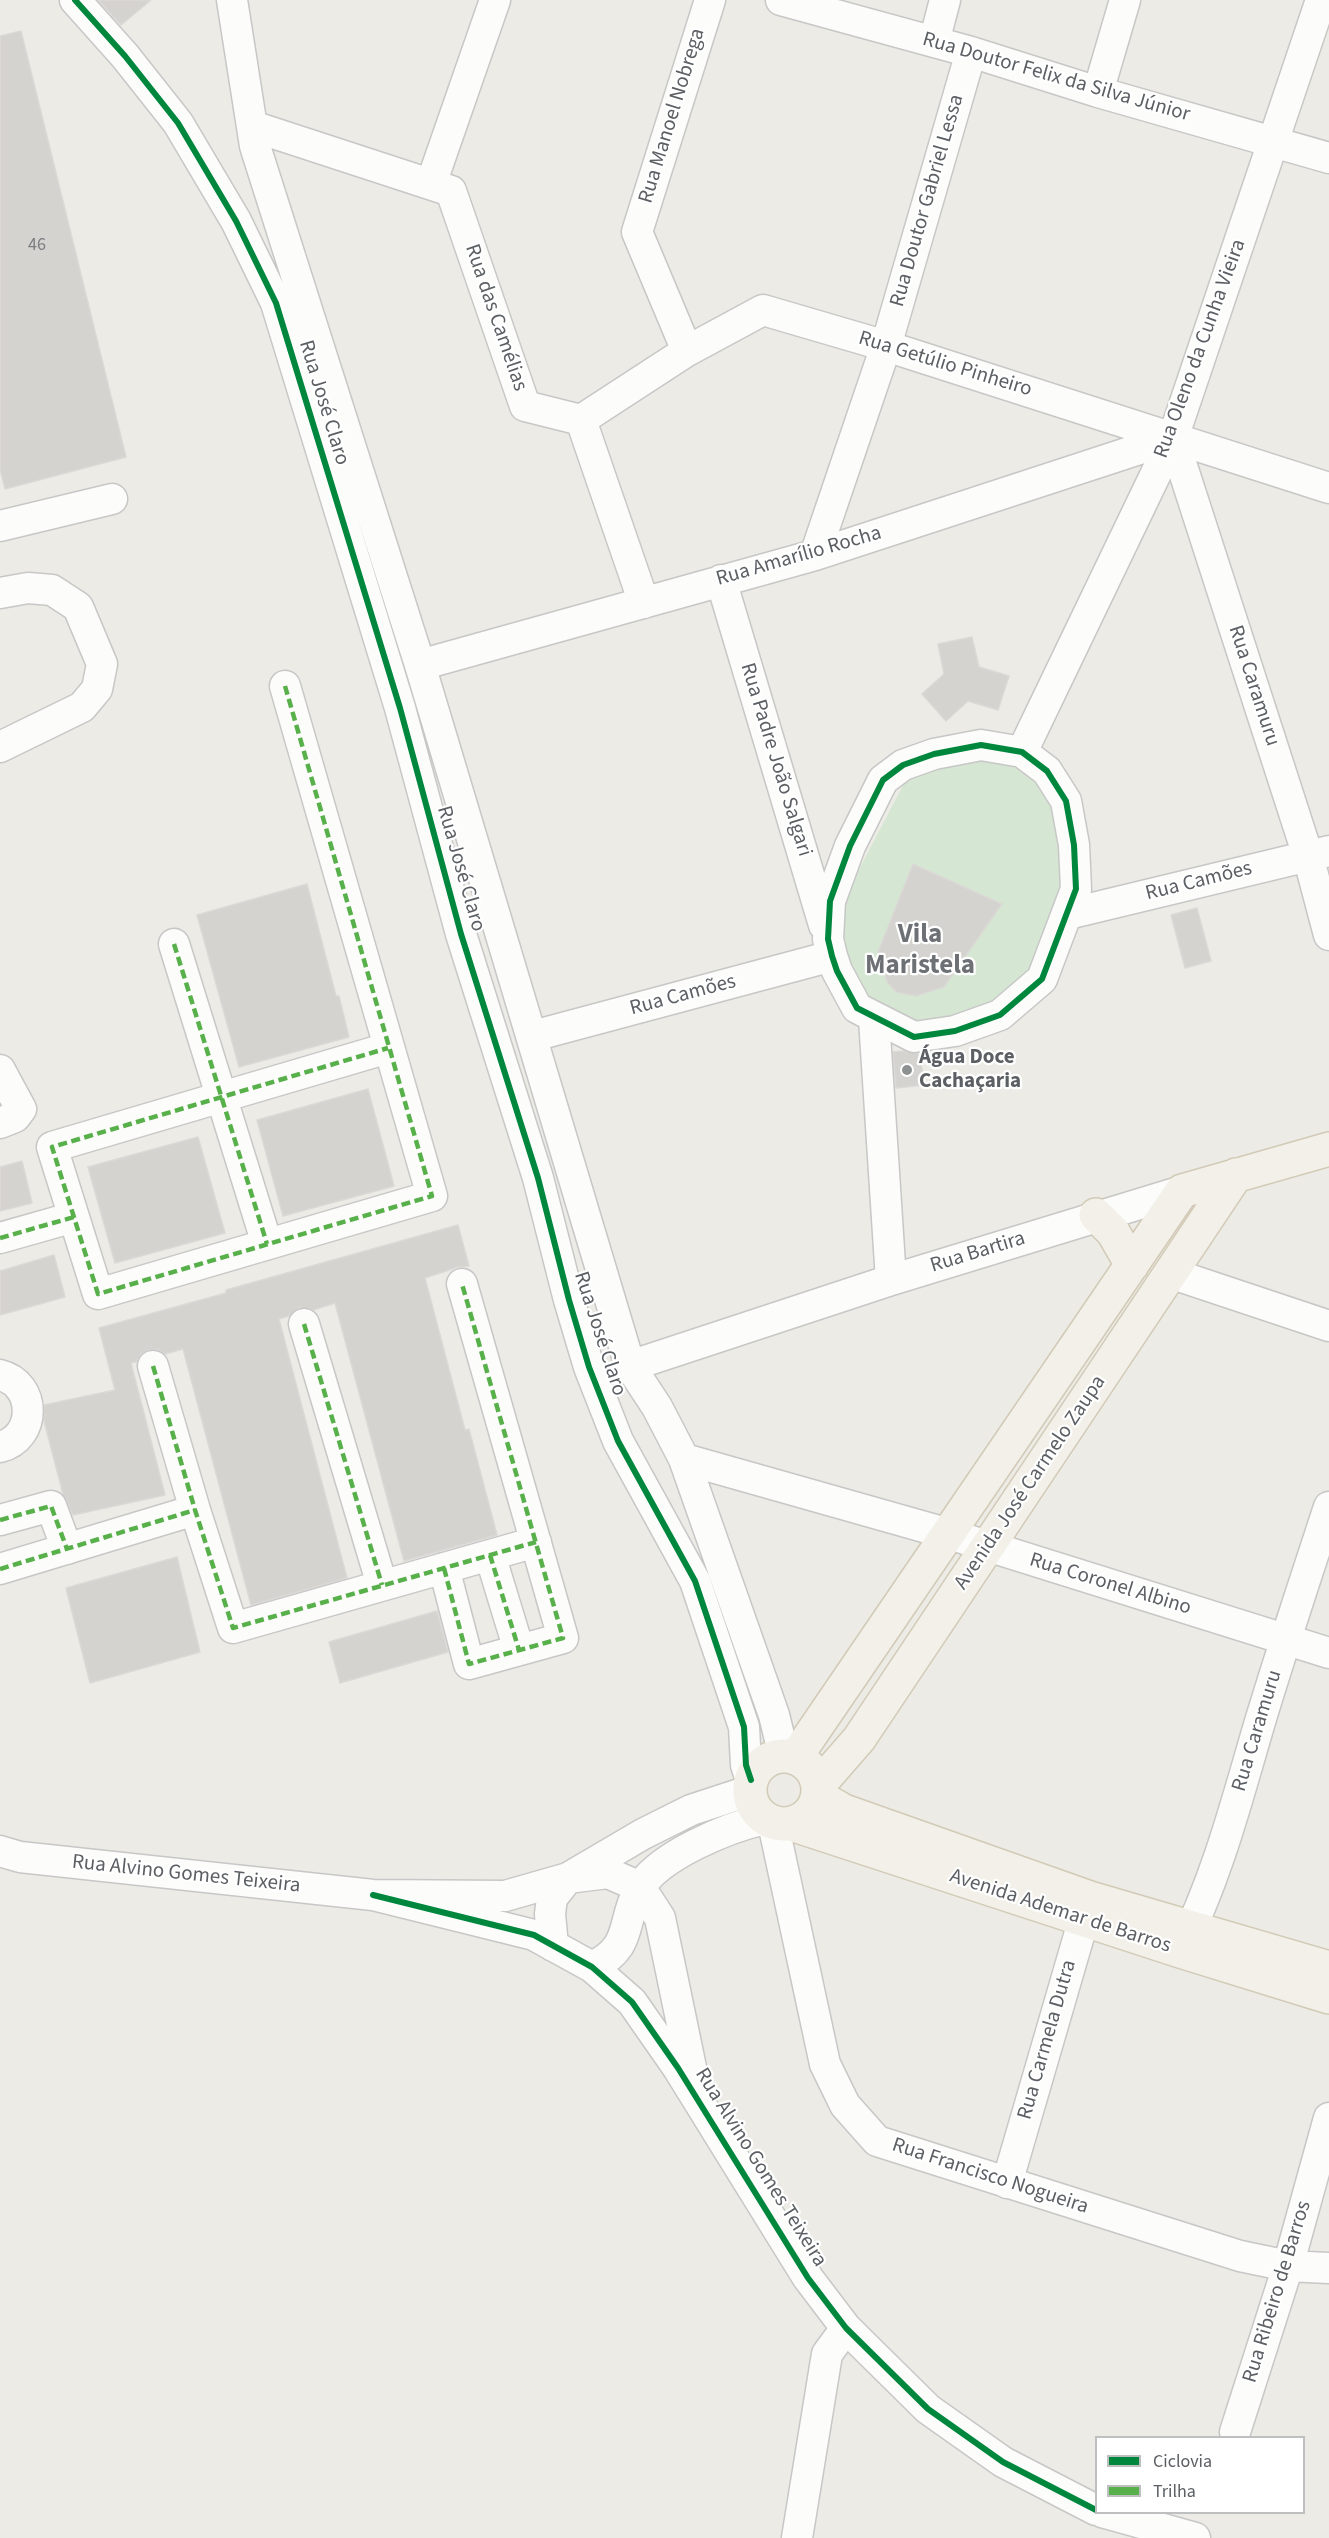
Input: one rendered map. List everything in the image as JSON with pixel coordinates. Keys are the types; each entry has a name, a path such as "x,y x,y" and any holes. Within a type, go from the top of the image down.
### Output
{"main road":[{"name":"Rua Bartira","path":"1182,1191 1329,1149"},
{"name":"Avenida José Carmelo Zaupa","path":"818,1791 859,1739 1236,1175"},
{"name":"Avenida José Carmelo Zaupa","path":"790,1757 949,1534 1182,1191"},
{"path":"1096,1215 1113,1232 1132,1265"},
{"path":"790,1757 811,1768 818,1791 809,1814 766,1807 756,1770 763,1762 790,1757"},
{"name":"Avenida Ademar de Barros","path":"818,1791 844,1811 1087,1908"},
{"name":"Avenida Ademar de Barros","path":"766,1807 1186,1939 1329,1997"},
{"name":"Avenida Ademar de Barros","path":"1186,1939 1329,1968"}],"street":[{"name":"Rua José Claro","path":"75,0 125,56 178,123 237,221 276,303 400,708 461,934 538,1178 568,1300 589,1367 618,1441 694,1581 744,1727 746,1765 766,1807"},
{"name":"Rua José Claro","path":"231,0 255,147 420,665 630,1366 657,1407 684,1459 790,1757"},
{"path":"431,184 495,0"},
{"name":"Rua Manoel Nobrega","path":"687,351 637,232 710,0"},
{"name":"Rua Doutor Felix da Silva Júnior","path":"781,0 971,52 1098,92 1329,158"},
{"path":"934,42 945,0"},
{"path":"1098,92 1125,0"},
{"name":"Rua Oleno da Cunha Vieira","path":"1022,752 1173,438 1321,0"},
{"name":"Rua Doutor Gabriel Lessa","path":"815,555 886,346 971,52"},
{"name":"Rua das Camélias","path":"252,126 451,191 525,406 580,420"},
{"name":"Rua Getúlio Pinheiro","path":"580,420 687,351 763,310 886,346 1329,488"},
{"path":"580,420 644,603"},
{"name":"Rua Amarílio Rocha","path":"420,665 815,555 1173,438"},
{"name":"Rua Caramuru","path":"1173,438 1318,853 1329,935"},
{"path":"0,526 112,499"},
{"name":"Rua Padre João Salgari","path":"721,580 837,971 857,1008 914,1037 955,1031 1000,1016 1042,979 1068,914 1076,889 1074,844 1066,801 1047,771 1022,752"},
{"path":"0,593 28,588 52,590 78,607 102,664 97,688 82,707 0,747"},
{"path":"285,686 432,1196 98,1294 52,1147 388,1048"},
{"path":"830,947 830,901 850,846 883,780 903,765 934,754 981,745 1022,752"},
{"path":"800,843 850,846"},
{"name":"Rua Camões","path":"1068,914 1318,853"},
{"path":"174,944 267,1244"},
{"name":"Rua Camões","path":"533,1036 830,947"},
{"path":"874,1018 891,1280"},
{"path":"0,1070 21,1108 15,1117 0,1123"},
{"name":"Rua Bartira","path":"630,1366 1096,1215 1182,1191"},
{"path":"0,1238 74,1217"},
{"path":"1170,1273 1329,1326"},
{"path":"444,1568 470,1664 563,1638 462,1284"},
{"path":"304,1324 382,1585"},
{"path":"153,1366 195,1510 233,1628 536,1542"},
{"path":"0,1375 16,1383 24,1392 29,1416 17,1438 0,1447"},
{"name":"Rua Coronel Albino","path":"684,1459 949,1534 1329,1653"},
{"path":"0,1520 51,1506 67,1549"},
{"name":"Rua Caramuru","path":"1186,1939 1222,1851 1285,1639 1329,1508"},
{"path":"0,1569 195,1510"},
{"path":"490,1555 519,1650"},
{"path":"553,1946 550,1914 552,1898 568,1878 643,1834 691,1810 766,1807"},
{"path":"592,1967 607,1959 616,1949 625,1935 639,1891 652,1875 671,1859 747,1823 766,1807"},
{"name":"Rua Francisco Nogueira","path":"766,1807 825,2064 845,2105 877,2141 1240,2256 1288,2266 1329,2268"},
{"name":"Rua Alvino Gomes Teixeira","path":"0,1851 20,1857 373,1895 505,1896 568,1878 608,1873 631,1883 647,1898 660,1918 698,2099"},
{"name":"Rua Alvino Gomes Teixeira","path":"373,1895 534,1935 592,1967 632,2002 698,2099 808,2278 846,2328 928,2409 1003,2463 1101,2519 1195,2538"},
{"name":"Rua Carmela Dutra","path":"1007,2182 1087,1908"},
{"name":"Rua Ribeiro de Barros","path":"1235,2432 1288,2266 1329,2118"},
{"path":"797,2538 827,2354 846,2328"}],"green space":[{"path":"968,758 1015,762 1055,799 1069,888 1037,973 995,1007 912,1027 861,994 838,943 842,902 911,770"}],"building":[{"path":"98,0 151,0 121,25"},
{"path":"21,31 126,457 5,489 0,469 0,36"},
{"path":"972,637 979,667 1009,676 998,710 968,701 946,721 922,694 944,674 938,644"},
{"path":"913,864 1002,904 944,987 916,996 896,992 887,982 878,952"},
{"path":"307,884 349,1037 239,1067 197,915"},
{"path":"1197,908 1211,961 1185,968 1171,915"},
{"name":"Água Doce Cachaçaria","path":"893,1052 920,1054 924,1085 896,1088"},
{"path":"368,1089 394,1186 283,1216 257,1120"},
{"path":"198,1137 225,1233 115,1263 88,1167"},
{"path":"22,1161 32,1203 0,1211 0,1167"},
{"path":"458,1225 469,1266 458,1267 425,1278 465,1430 469,1429 497,1535 404,1561 335,1303 313,1310 300,1307 289,1316 279,1319 347,1578 251,1605 183,1349 165,1354 157,1349 148,1350 140,1355 136,1362 131,1363 165,1495 73,1515 63,1494 44,1421 44,1405 115,1390 99,1328"},
{"path":"54,1255 65,1297 0,1315 0,1271"},
{"path":"177,1557 200,1652 90,1683 66,1588"},
{"path":"437,1611 448,1652 340,1683 329,1642"}],"marked path":[{"path":"285,686 432,1196 98,1294 52,1147 388,1048"},
{"path":"174,944 267,1244"},
{"path":"0,1238 74,1217"},
{"path":"444,1568 469,1664 563,1638 462,1284"},
{"path":"304,1324 382,1585"},
{"path":"153,1366 195,1510 233,1628 536,1542"},
{"path":"0,1520 51,1506 67,1549"},
{"path":"0,1569 195,1510"},
{"path":"490,1555 519,1650"}],"cycle path":[{"path":"75,0 125,56 178,123 236,221 276,303 400,708 461,934 538,1178 569,1300 589,1367 618,1441 695,1581 744,1727 746,1765 751,1780"},
{"path":"981,745 1022,752 1047,771 1066,801 1074,845 1076,889 1042,979 1000,1015 955,1031 914,1037 857,1008 837,971 832,956 828,939 830,901 850,846 883,780 903,765 934,754 981,745"},
{"path":"373,1895 534,1935 592,1967 632,2002 678,2068 808,2278 846,2328 928,2409 1003,2462 1095,2509"}],"place":[{"name":"Água Doce Cachaçaria","path":"907,1070"}],"district":[{"name":"Vila Maristela","path":"920,952"}]}
